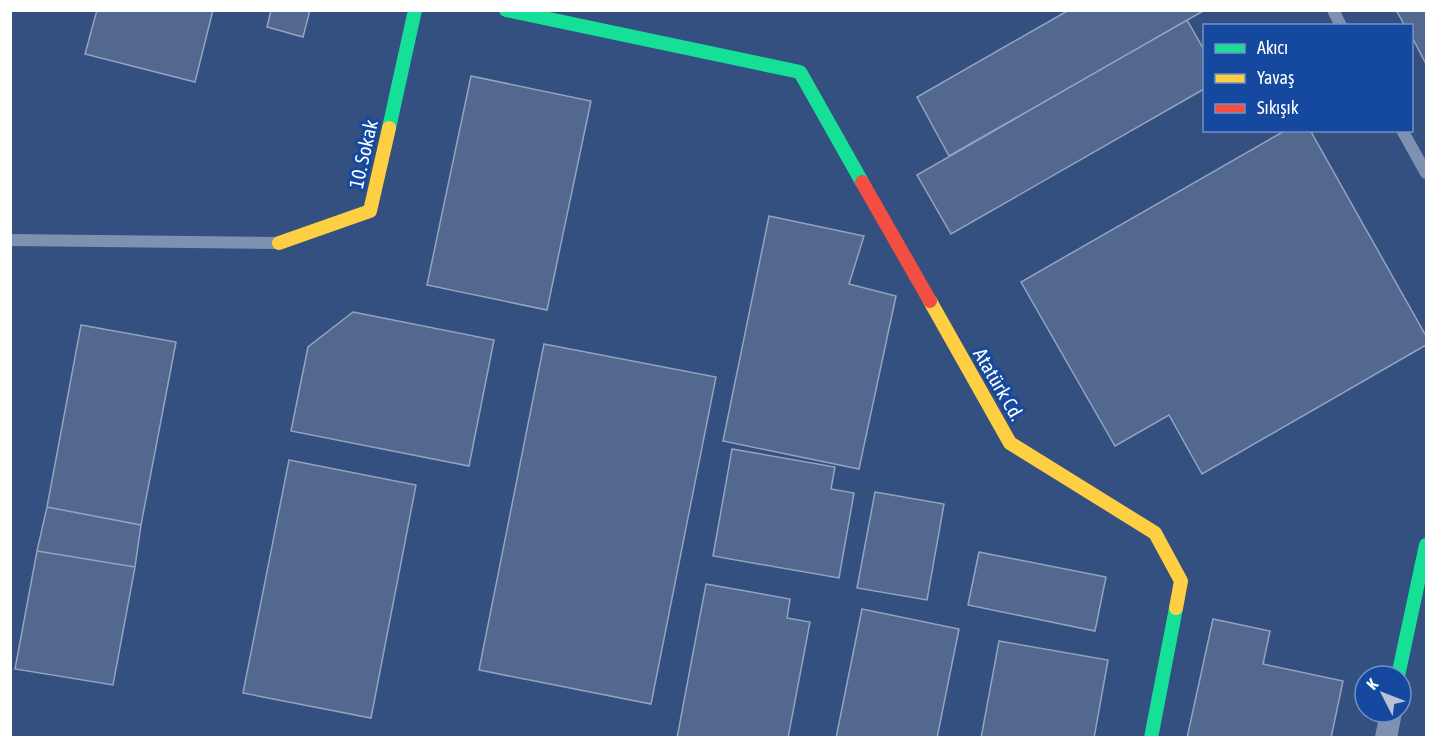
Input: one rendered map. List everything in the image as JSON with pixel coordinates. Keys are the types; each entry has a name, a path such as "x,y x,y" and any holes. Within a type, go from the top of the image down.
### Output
{"street":[{"name":"10. Sokak","path":"279,243 370,211 415,10"},
{"name":"Atatürk Cd.","path":"506,10 800,72 1010,443 1155,533 1181,581 1151,738"},
{"path":"1401,664 1426,545"}],"lane":[{"path":"1333,10 1340,24"},
{"path":"1403,132 1426,173"},
{"path":"10,240 279,243"}],"building":[{"path":"97,10 213,10 195,82 85,54"},
{"path":"271,10 310,10 303,37 267,27"},
{"path":"1069,10 1205,10 949,156 917,97"},
{"path":"1396,10 1426,10 1426,64 1413,39 1413,24 1404,24"},
{"path":"1187,20 1203,48 1203,90 951,234 917,175"},
{"path":"471,76 591,101 547,310 427,285"},
{"path":"1283,132 1311,132 1426,336 1426,345 1202,474 1169,415 1115,446 1021,282"},
{"path":"769,216 864,236 849,284 896,296 859,469 723,441"},
{"path":"353,312 494,340 469,466 291,431 308,347"},
{"path":"81,325 176,342 141,525 47,507"},
{"path":"544,344 716,377 651,704 479,670"},
{"path":"732,449 835,467 831,489 854,493 839,578 713,556"},
{"path":"289,460 416,485 371,718 243,693"},
{"path":"875,492 944,504 927,600 857,588"},
{"path":"47,507 141,525 135,567 37,551"},
{"path":"37,551 135,567 113,685 15,669"},
{"path":"979,552 1106,577 1095,631 968,605"},
{"path":"706,584 790,599 787,618 810,622 788,738 677,738"},
{"path":"862,609 959,629 937,738 836,738"},
{"path":"1213,619 1270,631 1263,664 1343,681 1331,738 1187,738"},
{"path":"999,641 1108,660 1094,738 981,738"}],"traffic: fast":[{"path":"389,128 415,10"},
{"path":"506,10 800,72 862,182"},
{"path":"1401,664 1426,545"},
{"path":"1151,738 1176,608"}],"traffic: slow":[{"path":"279,243 370,211 389,128"},
{"path":"930,301 1010,443 1155,533 1181,581 1176,608"}],"traffic: jam":[{"path":"862,182 930,301"}]}
